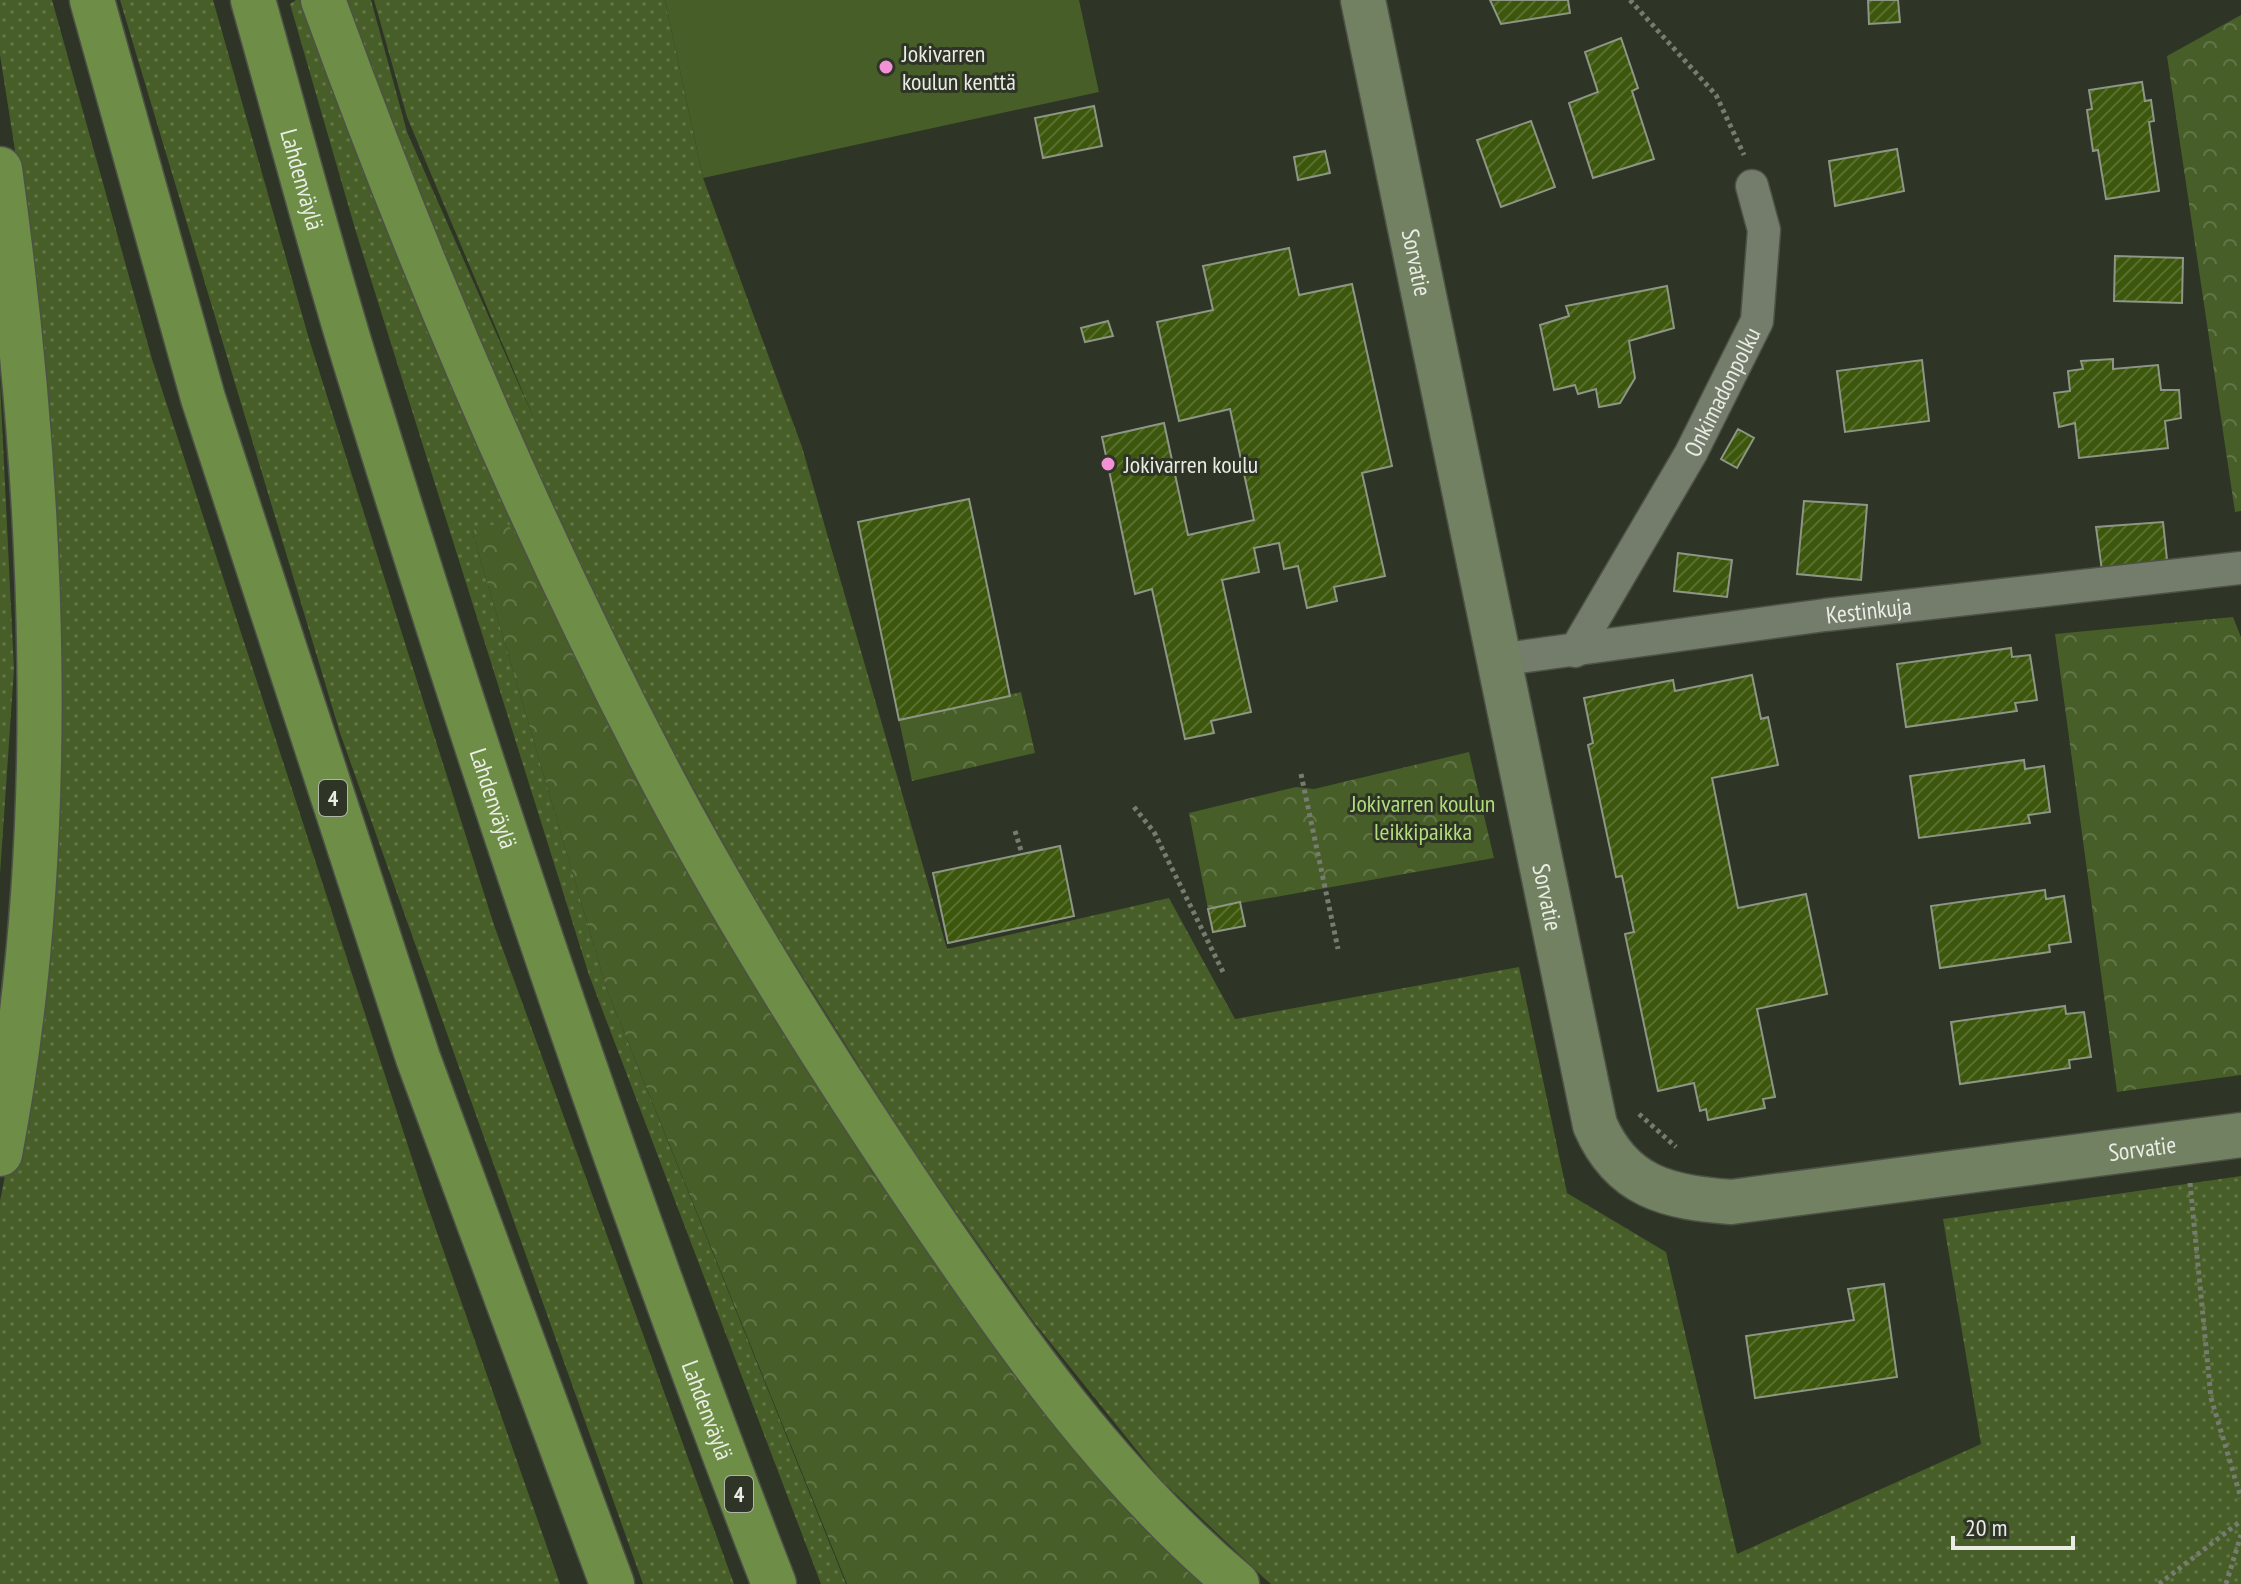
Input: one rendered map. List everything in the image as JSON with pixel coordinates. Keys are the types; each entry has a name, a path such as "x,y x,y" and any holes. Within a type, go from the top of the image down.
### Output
{"highway":[{"name":"4","path":"92,0 203,398 418,1058 612,1584"},
{"name":"Lahdenväylä","path":"253,0 357,368 563,1011 704,1404 774,1584"},
{"path":"323,0 427,276 504,455 665,784 848,1091 961,1262 1047,1379 1131,1479 1237,1584"},
{"path":"0,169 27,436 40,743 35,864 22,1005 0,1154"}],"street":[{"name":"Sorvatie","path":"1363,0 1595,1125 1613,1160 1630,1175 1673,1193 1731,1202 2241,1135"},
{"name":"Onkimadonpolku","path":"1575,651 1691,453 1757,321 1764,230 1752,186"},
{"name":"Kestinkuja","path":"1498,660 1825,615 2241,568"}],"path":[{"path":"1630,0 1716,95 1740,141 1752,186"},
{"path":"1301,774 1338,949"},
{"path":"1134,807 1154,832 1223,972"},
{"path":"1015,831 1022,854"},
{"path":"1633,1101 1639,1113 1664,1139 1684,1153"},
{"path":"2188,1167 2211,1398 2241,1498"},
{"path":"2159,1584 2241,1521"},
{"path":"2226,1584 2241,1535"}],"green space":[{"path":"0,0 52,0 152,359 424,1195 560,1584 0,1584 0,1201 41,993 20,182 0,55"},
{"path":"120,0 213,0 309,339 494,925 734,1584 643,1584 340,733"},
{"path":"302,0 586,664 472,531 607,990 846,1584 821,1584 589,975 356,232 290,4"},
{"path":"345,0 371,0 407,132 535,421 407,117 374,0 665,0 703,178 802,447 947,949 1169,898 1235,1019 1519,967 1567,1193 1666,1252 1737,1554 1981,1444 1943,1219 2241,1176 2241,1584 1271,1584 1159,1478 1033,1321 914,1153 754,899 610,635 467,311 407,167"},
{"name":"Jokivarren koulun kenttä","path":"665,0 1079,0 1099,92 703,178"},
{"path":"2241,15 2241,511 2235,512 2167,56"},
{"path":"0,382 14,669 0,875"},
{"path":"506,521 871,1171 990,1336 1209,1584 847,1584 607,990 472,531"},
{"path":"2233,617 2241,637 2241,1075 2117,1092 2055,634"},
{"path":"1021,692 1035,753 912,781 899,720"},
{"name":"Jokivarren koulun leikkipaikka","path":"1469,752 1494,858 1208,909 1189,813 1296,787 1314,789"}],"building":[{"path":"1490,0 1568,0 1570,13 1501,24"},
{"path":"1868,0 1898,0 1900,22 1869,24"},
{"path":"1621,38 1638,88 1632,91 1654,159 1593,178 1569,103 1598,92 1585,52"},
{"path":"2142,82 2145,101 2151,100 2154,121 2149,122 2159,191 2106,199 2098,150 2093,151 2087,110 2092,109 2089,90"},
{"path":"1094,106 1102,146 1043,158 1035,118"},
{"path":"1531,121 1555,187 1501,207 1477,140"},
{"path":"1897,149 1904,191 1835,206 1829,161"},
{"path":"1325,151 1330,173 1298,180 1294,157"},
{"path":"1289,248 1299,295 1352,284 1392,466 1362,473 1385,576 1334,587 1337,601 1307,608 1298,566 1284,569 1279,543 1254,548 1259,572 1222,580 1251,712 1211,721 1214,733 1185,739 1152,589 1135,594 1102,437 1164,423 1188,535 1254,520 1230,409 1179,421 1157,322 1213,310 1203,266"},
{"path":"2115,256 2183,258 2182,303 2114,301"},
{"path":"1667,286 1674,328 1629,341 1635,378 1620,403 1599,407 1596,389 1578,394 1575,385 1554,390 1540,325 1569,316 1566,306"},
{"path":"1108,321 1113,336 1085,342 1081,328"},
{"path":"2113,359 2113,369 2158,365 2161,390 2179,390 2181,418 2165,421 2168,448 2079,458 2075,423 2059,427 2054,393 2070,391 2068,371 2083,369 2081,361"},
{"path":"1922,360 1929,421 1845,432 1837,371"},
{"path":"1738,429 1754,438 1737,468 1721,459"},
{"path":"969,499 1010,696 899,720 858,522"},
{"path":"1804,501 1867,505 1861,580 1797,574"},
{"path":"2163,522 2168,569 2103,578 2096,527"},
{"path":"1678,553 1732,560 1727,597 1674,591"},
{"path":"2011,648 2012,657 2030,655 2037,700 2015,703 2017,711 1906,727 1897,664"},
{"path":"1752,675 1761,719 1768,717 1778,765 1712,778 1738,908 1806,894 1827,994 1757,1009 1775,1097 1763,1099 1765,1108 1708,1120 1706,1109 1700,1111 1694,1083 1658,1091 1625,934 1634,932 1622,876 1616,877 1588,745 1593,743 1584,698 1673,680 1675,691"},
{"path":"2024,760 2025,769 2044,766 2050,812 2028,815 2030,823 1919,838 1910,776"},
{"path":"1060,846 1074,916 948,943 933,873"},
{"path":"2045,890 2046,899 2064,896 2071,942 2049,945 2050,952 1940,968 1931,906"},
{"path":"1240,902 1245,926 1213,932 1208,909"},
{"path":"2065,1006 2066,1014 2084,1012 2091,1057 2069,1060 2070,1068 1960,1084 1951,1022"},
{"path":"1884,1284 1897,1377 1755,1398 1746,1336 1854,1320 1848,1289"}],"place":[{"name":"Jokivarren koulun kenttä","path":"886,67"},
{"name":"Jokivarren koulu","path":"1108,464"}]}
